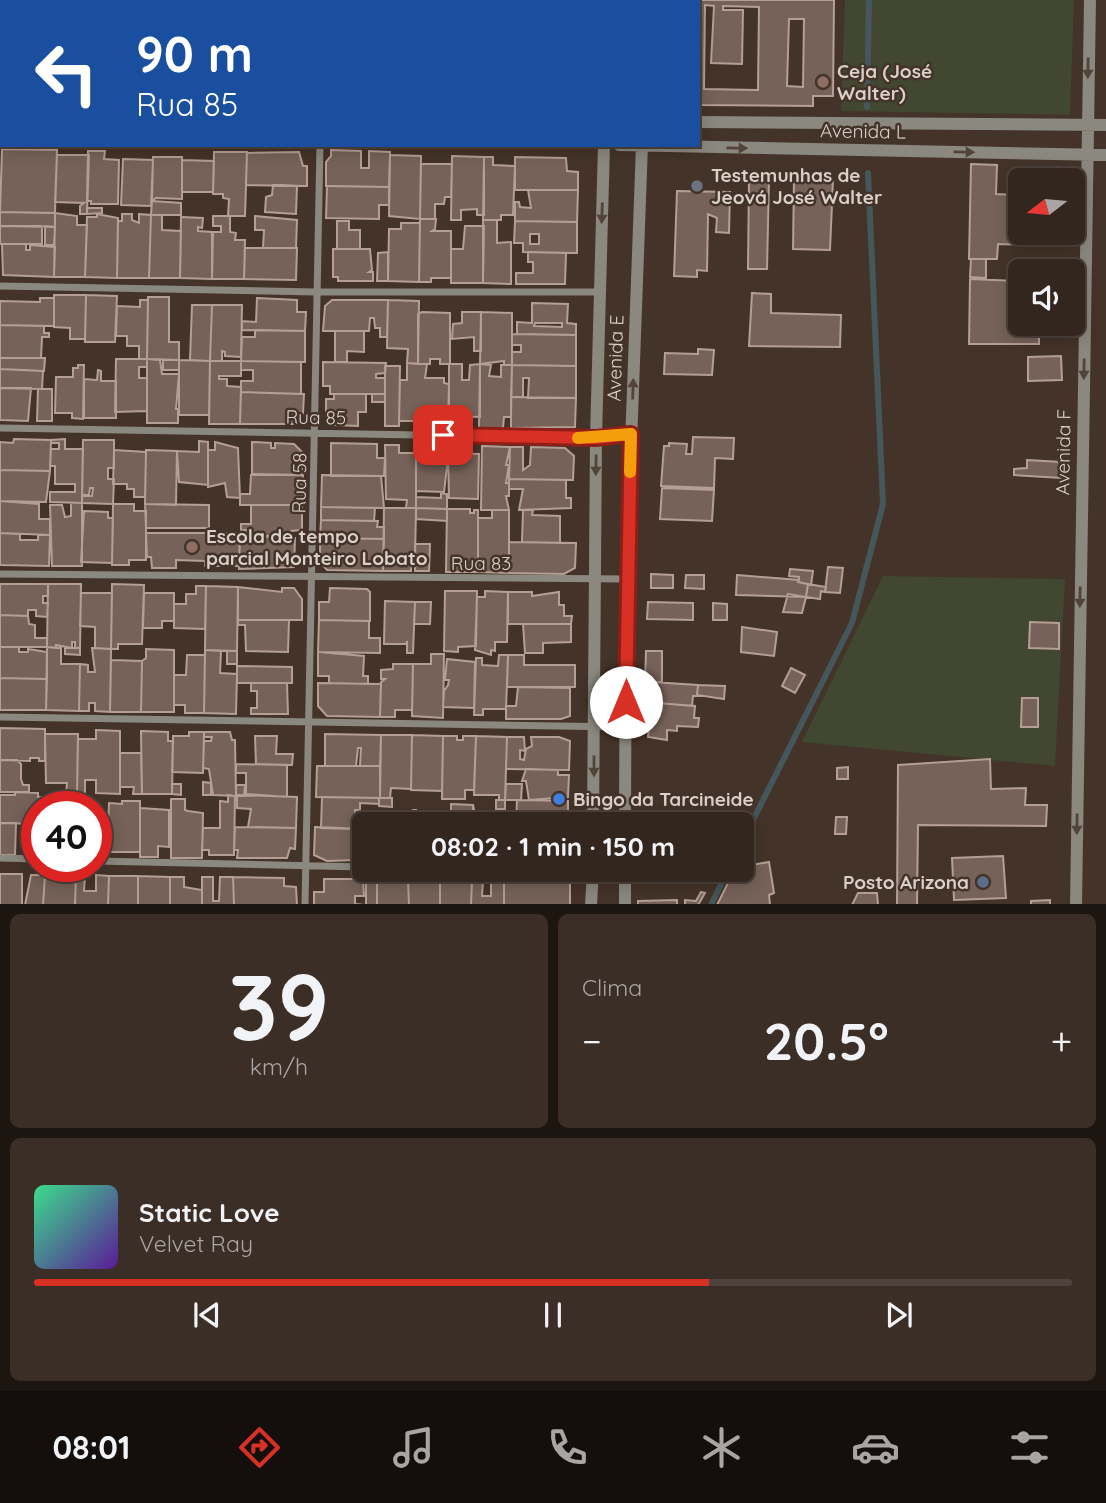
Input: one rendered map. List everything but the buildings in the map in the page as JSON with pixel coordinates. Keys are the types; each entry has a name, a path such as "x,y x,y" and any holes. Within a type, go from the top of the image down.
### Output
{"street":[{"name":"Avenida F","path":"1076,904 1090,0"},
{"name":"Avenida L","path":"700,122 1106,125"},
{"name":"Rua 58","path":"305,904 314,579 320,147"},
{"name":"Avenida E","path":"593,812 596,438 604,147"},
{"name":"Avenida E","path":"625,812 626,579 642,147"},
{"name":"Avenida L","path":"698,147 1106,155"},
{"path":"0,286 317,292 599,292"},
{"name":"Rua 85","path":"0,428 596,438 631,434"},
{"name":"Rua 83","path":"0,574 314,579 626,579"},
{"path":"0,717 310,724 594,724 625,727"},
{"path":"0,858 21,859"},
{"path":"112,861 352,867"},
{"path":"591,904 592,882"},
{"path":"625,882 625,904"}],"green space":[{"path":"845,0 1074,0 1070,115 841,111"},
{"path":"883,576 1065,579 1055,766 802,742"}],"waterway":[{"path":"867,107 869,0"},
{"path":"754,818 852,623 883,504 868,173"},
{"path":"711,904 722,882"}],"slow traffic":[{"path":"578,438 631,434 630,472"}],"place":[{"name":"Ceja (José Walter)","path":"823,82"},
{"name":"Testemunhas de Jeová José Walter","path":"697,186"},
{"name":"Escola de tempo parcial Monteiro Lobato","path":"192,547"},
{"name":"Bingo da Tarcineide","path":"559,799"},
{"name":"Posto Arizona","path":"983,882"}],"route":[{"path":"443,435 596,438 631,434 626,579 626,702"}]}
